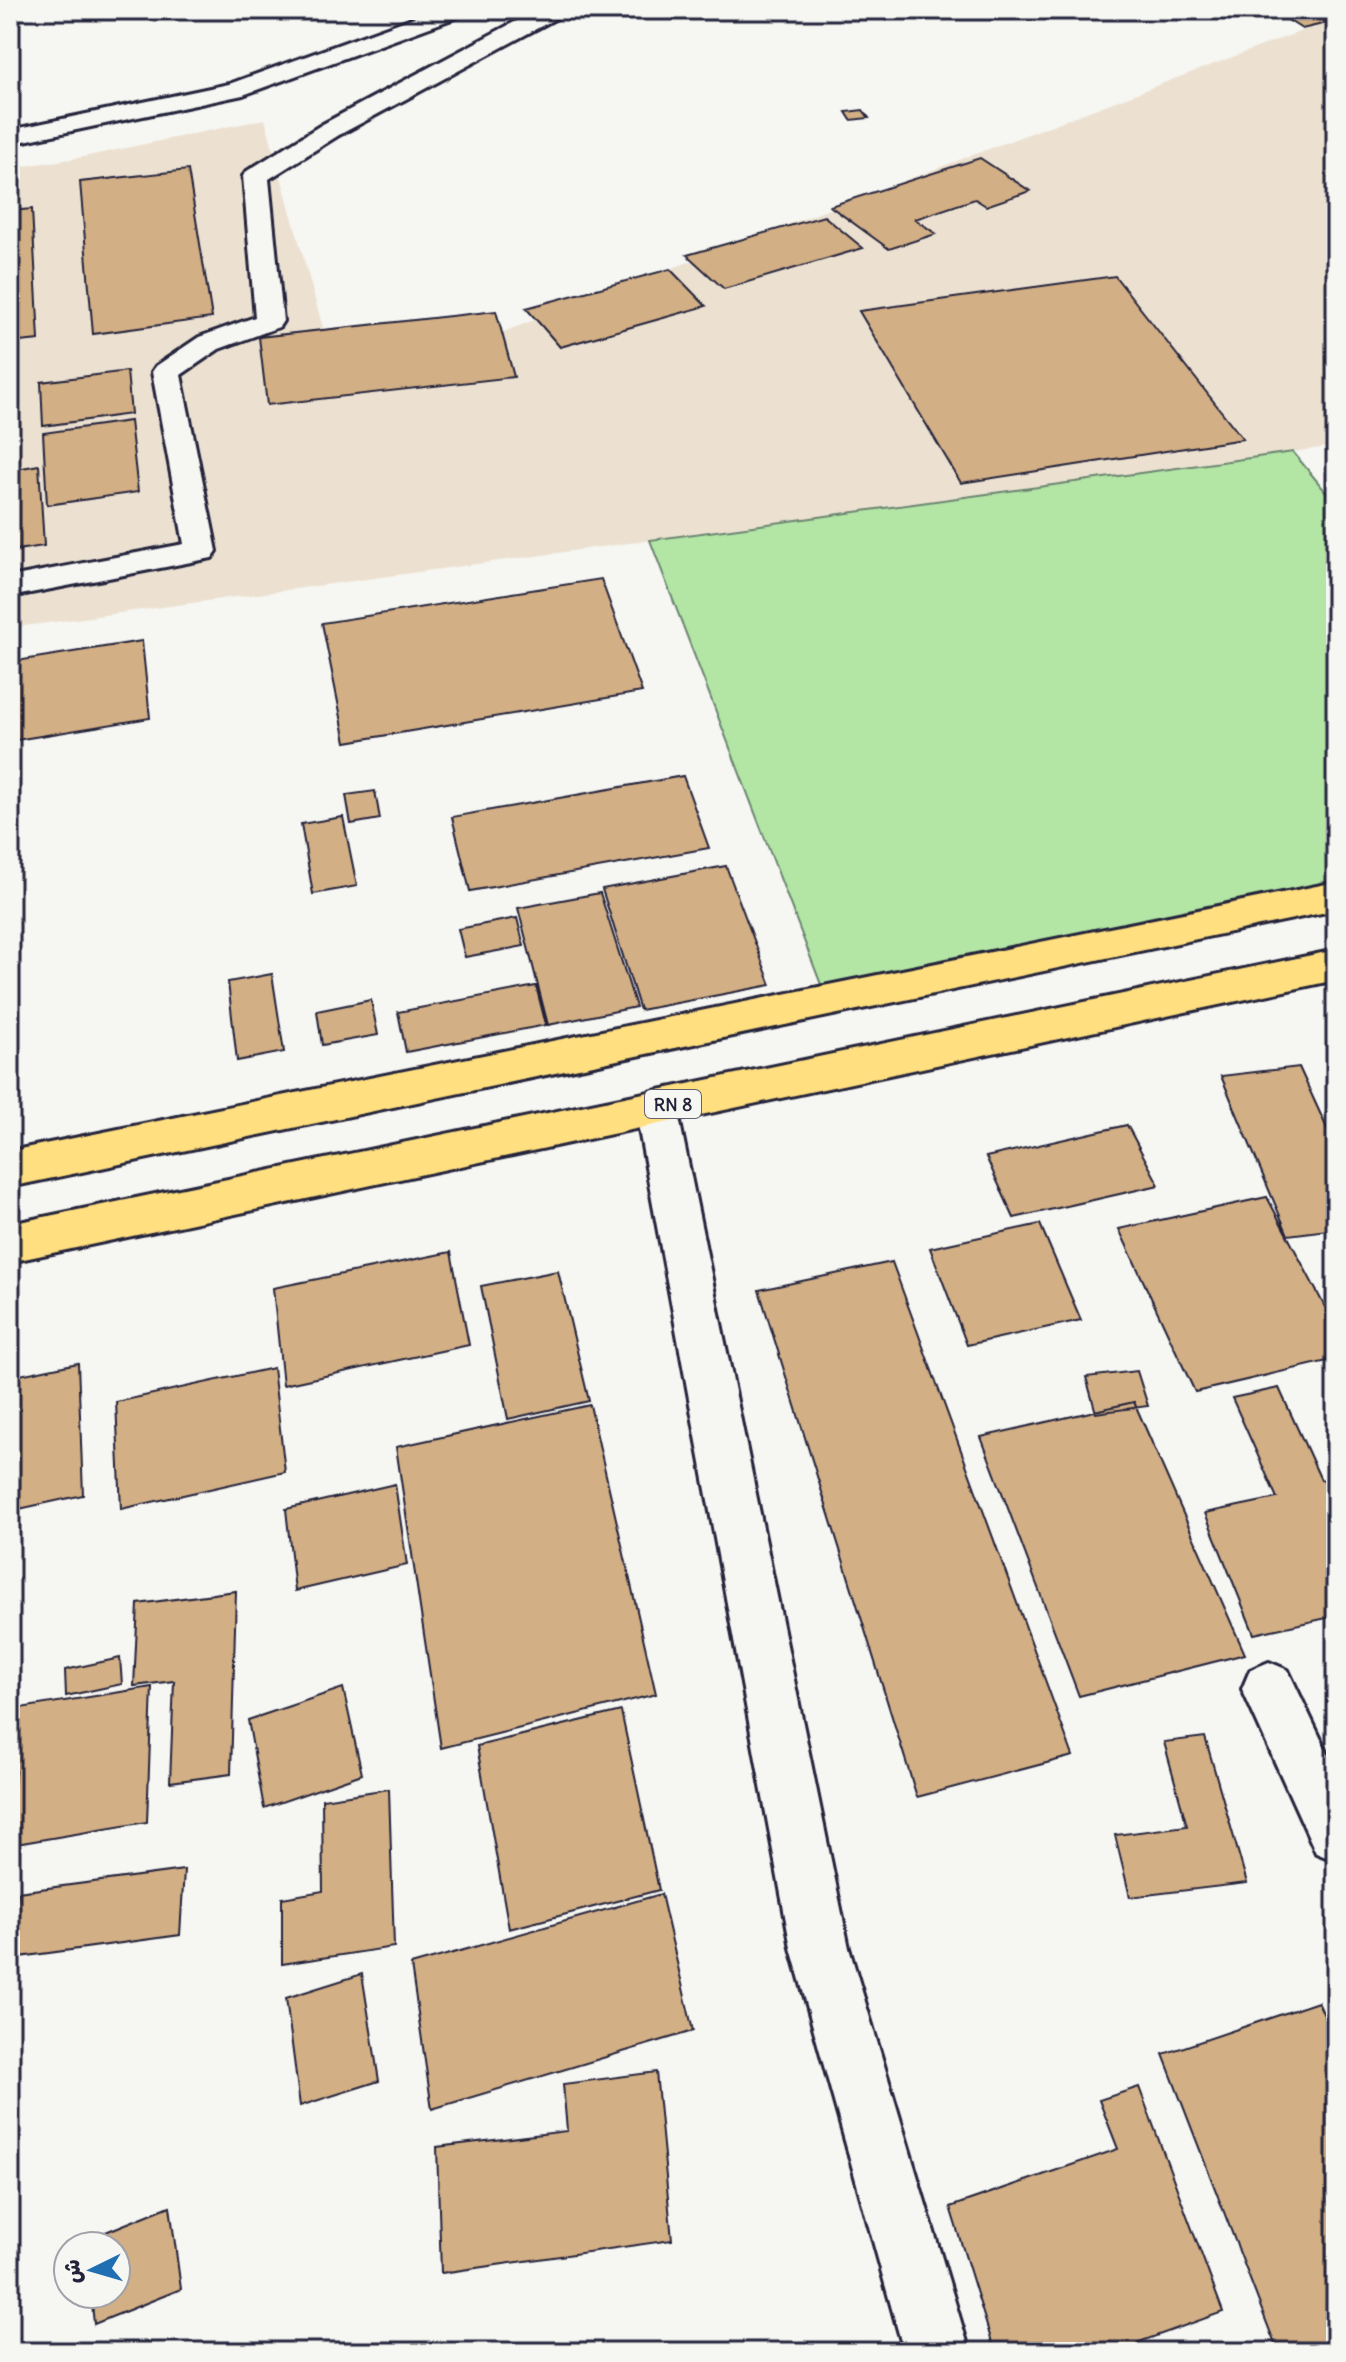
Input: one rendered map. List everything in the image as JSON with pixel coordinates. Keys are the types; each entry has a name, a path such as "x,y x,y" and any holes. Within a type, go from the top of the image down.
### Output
{"main road":[{"path":"10,1169 1336,896"},
{"name":"RN 8","path":"10,1243 1336,965"}],"street":[{"path":"10,137 235,90 455,10"},
{"path":"10,587 201,551 166,372 209,343 269,321 256,176 330,130 554,10"},
{"path":"656,1108 820,1948 937,2352"},
{"path":"1269,1689 1336,1833"}],"shaded area":[{"path":"1336,18 1336,446 10,628 10,168 78,158 265,119 341,393"}],"green space":[{"path":"1293,452 1336,504 1336,896 827,1000 650,540"}],"building":[{"path":"1272,10 1305,10 1327,23 1302,29"},
{"path":"863,110 869,118 851,120 846,112"},
{"path":"980,158 1030,191 986,206 975,199 915,219 936,234 889,249 830,206"},
{"path":"188,170 212,318 93,334 80,182"},
{"path":"32,209 39,340 10,343 10,211"},
{"path":"824,216 863,248 724,289 687,255"},
{"path":"670,269 706,306 560,347 526,308"},
{"path":"1115,276 1243,439 961,483 859,311"},
{"path":"496,311 514,377 267,405 259,337"},
{"path":"127,371 131,414 43,426 41,382"},
{"path":"130,421 138,492 47,505 43,433"},
{"path":"39,465 44,546 10,551 10,470"},
{"path":"601,579 642,692 346,742 322,623"},
{"path":"142,641 150,718 10,741 10,662"},
{"path":"683,776 709,848 470,891 452,817"},
{"path":"375,791 380,819 351,824 346,795"},
{"path":"343,817 357,886 313,894 301,824"},
{"path":"726,866 771,985 640,1010 602,889"},
{"path":"600,893 636,1007 548,1025 518,908"},
{"path":"517,918 524,946 465,957 458,929"},
{"path":"272,974 284,1052 237,1061 228,982"},
{"path":"536,986 546,1025 406,1052 398,1012"},
{"path":"371,1000 378,1035 322,1045 317,1011"},
{"path":"1299,1067 1336,1148 1336,1229 1288,1235 1221,1076"},
{"path":"1127,1125 1159,1185 1014,1218 986,1157"},
{"path":"1267,1197 1336,1328 1336,1359 1195,1392 1119,1229"},
{"path":"1040,1224 1081,1320 967,1345 930,1248"},
{"path":"451,1252 469,1345 283,1385 273,1288"},
{"path":"892,1262 1073,1756 917,1797 759,1290"},
{"path":"558,1271 589,1401 508,1419 481,1286"},
{"path":"78,1363 83,1495 10,1511 10,1377"},
{"path":"273,1368 285,1472 121,1509 116,1402"},
{"path":"1137,1371 1148,1406 1096,1413 1086,1377"},
{"path":"1279,1388 1321,1480 1336,1477 1336,1616 1254,1634 1205,1513 1277,1498 1232,1398"},
{"path":"1134,1402 1245,1654 1079,1696 981,1437"},
{"path":"590,1405 656,1694 441,1748 396,1447"},
{"path":"395,1484 407,1565 295,1591 286,1509"},
{"path":"236,1591 231,1774 170,1782 174,1681 134,1686 138,1604"},
{"path":"120,1658 122,1684 66,1696 65,1670"},
{"path":"152,1687 147,1822 10,1845 20,1708"},
{"path":"343,1688 362,1774 264,1808 248,1720"},
{"path":"621,1711 659,1890 509,1929 477,1746"},
{"path":"1205,1737 1247,1883 1130,1897 1115,1835 1187,1826 1164,1742"},
{"path":"389,1789 394,1947 282,1964 282,1898 323,1891 322,1799"},
{"path":"184,1870 180,1935 12,1958 18,1892"},
{"path":"661,1894 693,2031 432,2109 411,1965"},
{"path":"362,1974 379,2081 300,2106 286,1998"},
{"path":"1318,2002 1336,2042 1336,2352 1278,2352 1163,2054"},
{"path":"656,2072 672,2240 441,2273 437,2147 567,2131 563,2084"},
{"path":"1139,2087 1223,2312 1139,2342 1143,2352 995,2352 950,2207 1118,2149 1099,2100"},
{"path":"170,2206 181,2289 132,2309 132,2230 111,2230"},
{"path":"93,2310 129,2310 94,2324"}]}
